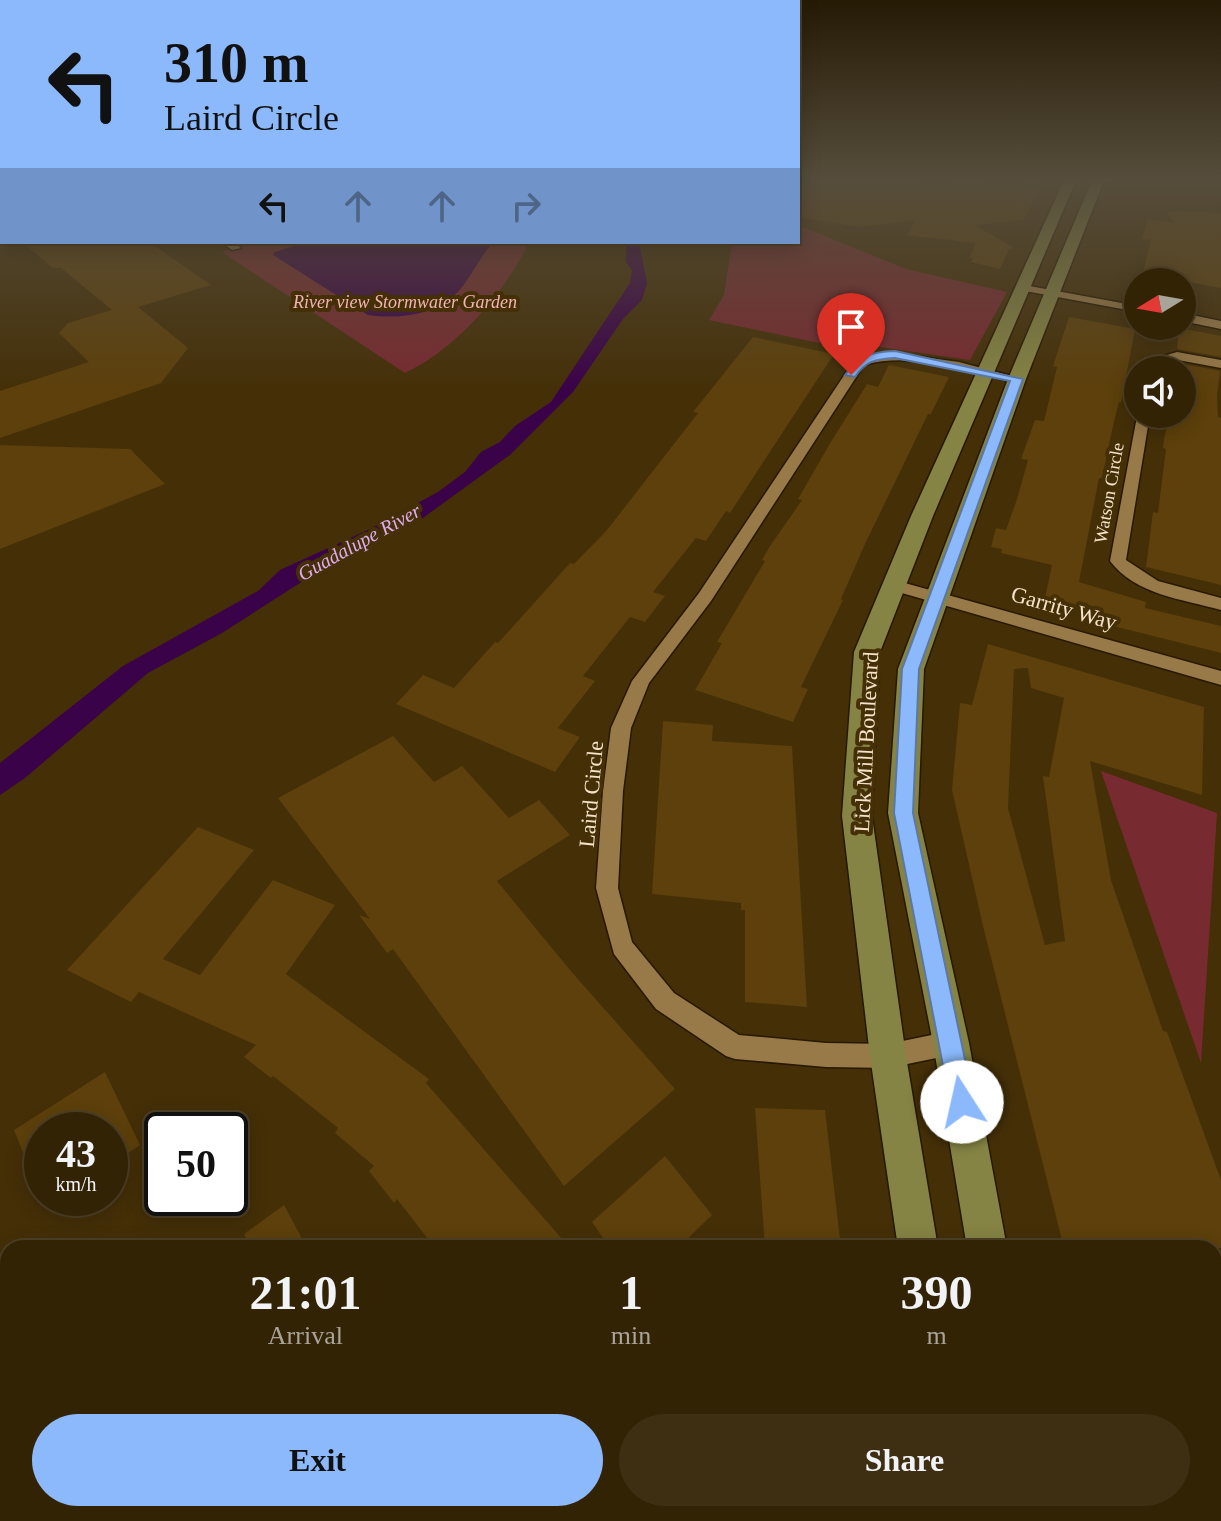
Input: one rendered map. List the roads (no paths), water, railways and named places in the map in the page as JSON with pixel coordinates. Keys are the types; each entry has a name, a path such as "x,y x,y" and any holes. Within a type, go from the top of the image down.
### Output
{"main road":[{"name":"Lick Mill Boulevard","path":"917,1240 888,1056 857,816 867,652 1041,249"},
{"name":"Lick Mill Boulevard","path":"986,1240 951,1043 903,813 911,669 1017,379 1071,249"}],"street":[{"path":"1024,288 1124,306"},
{"path":"1196,320 1221,325"},
{"name":"Laird Circle","path":"951,1043 888,1056 826,1055 735,1047 665,1001 622,947 607,888 613,791 621,728 641,681 705,597 859,362 873,356 895,355 1017,379"},
{"path":"1196,359 1221,364"},
{"name":"Watson Circle","path":"1141,428 1118,561 1128,573 1144,583 1221,604"},
{"name":"Garrity Way","path":"894,585 1221,678"}],"water":[{"path":"285,249 487,249 465,283 446,302 422,312 395,316 368,315 273,255"},
{"name":"Guadalupe River","path":"626,249 640,249 647,283 642,300 623,319 573,392 511,454 420,520 320,570 222,633 148,673 25,778 0,795 0,763 123,666 258,591 280,570 370,529 438,492 465,472 481,452 500,442 515,426 551,402 630,283 632,270 626,262"}],"park label":[{"name":"River view Stormwater Garden","path":"405,302"}]}
